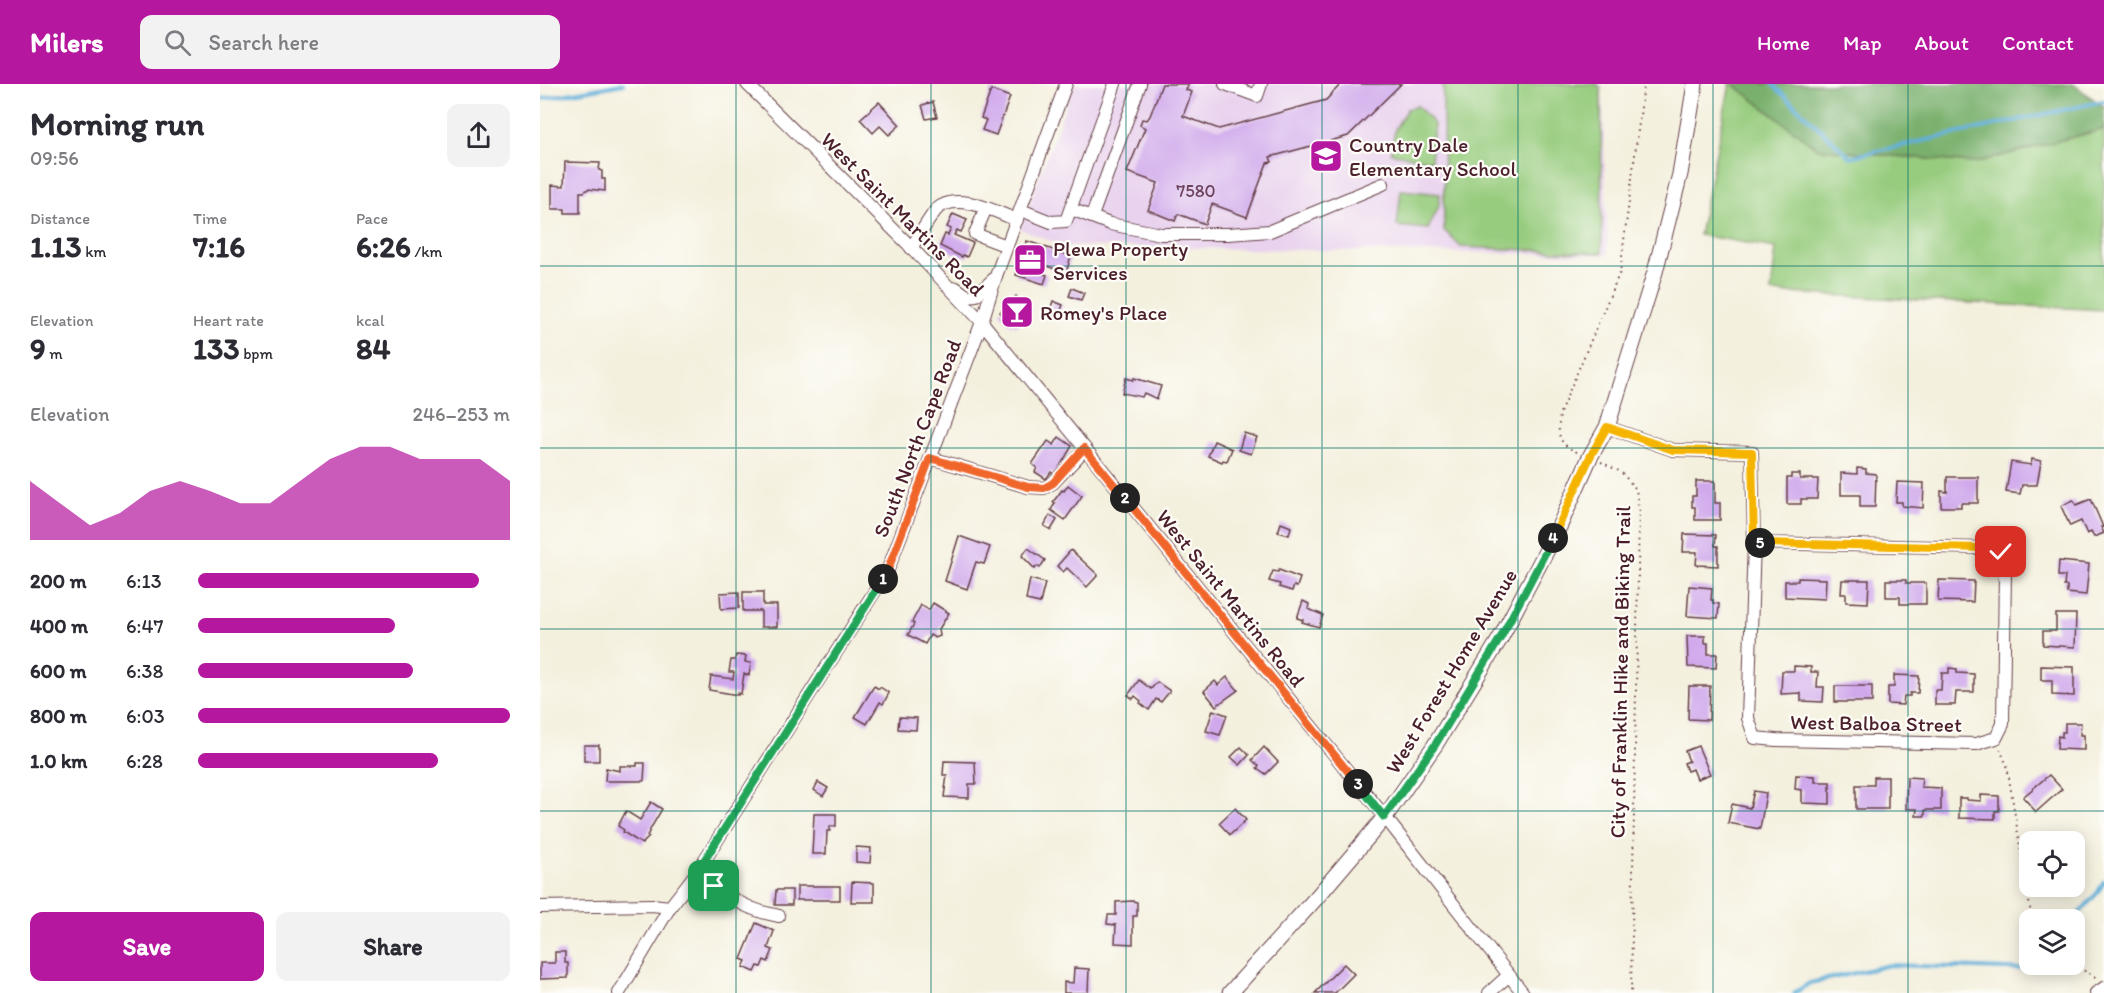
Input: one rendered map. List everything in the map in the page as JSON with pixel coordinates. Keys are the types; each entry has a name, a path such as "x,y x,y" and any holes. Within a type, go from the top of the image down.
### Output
{"main road":[{"name":"West Forest Home Avenue","path":"1230,993 1317,897 1384,817 1435,745 1501,637 1560,525 1590,457 1607,427 1655,272 1680,174 1695,84"}],"street":[{"name":"West Saint Martins Road","path":"747,84 982,322 1384,817 1522,993"},
{"name":"South North Cape Road","path":"619,993 670,907 697,872 887,572 982,322 996,276 1066,84"},
{"path":"911,248 936,210 946,203 969,202 986,208 1051,222 1066,221 1115,84"},
{"path":"1092,216 1140,84"},
{"path":"1225,84 1257,96 1261,84"},
{"path":"1071,209 1110,224 1161,234 1228,234 1270,231 1383,184"},
{"path":"986,208 975,234 1007,246"},
{"path":"939,276 967,296 976,295 996,276"},
{"path":"1607,427 1673,450 1752,452 1754,543 1983,548 2001,552 2005,570 2003,724 1996,738"},
{"path":"930,458 1028,487 1044,488 1053,483 1084,448"},
{"name":"West Balboa Street","path":"1754,543 1748,718 1755,738 1976,744 1996,738"},
{"path":"697,872 749,909 779,916"},
{"path":"540,907 652,905 670,907"},
{"path":"1489,993 1509,975"}],"path":[{"name":"City of Franklin Hike and Biking Trail","path":"1631,993 1639,510 1636,489 1621,471 1565,447 1558,433 1560,413 1620,272 1644,84"},
{"path":"1996,738 2007,766 2030,909"},
{"path":"2085,970 2099,980 2100,990"}],"shaded area":[{"name":"Country Dale Elementary School","path":"1074,84 1602,84 1608,255 1064,246 1020,229"}],"green space":[{"path":"1443,84 1597,84 1601,89 1602,253 1461,247 1444,230"},
{"path":"1730,84 1818,149 1974,163 2104,129 2104,310 1771,292 1776,248 1699,235"},
{"path":"1733,84 2073,84 2104,107 2104,129 1974,163 1818,149"},
{"path":"1418,106 1434,124 1431,161 1391,153 1395,129 1407,109"},
{"path":"1401,190 1440,194 1439,206 1428,229 1397,226"}],"building":[{"path":"1162,84 1189,84 1186,90 1192,92 1183,116 1219,129 1326,100 1341,84 1401,84 1348,136 1270,157 1272,162 1267,163 1247,217 1212,204 1205,224 1178,214 1175,221 1148,210 1158,183 1127,172 1145,128 1140,125 1142,119 1147,120 1150,116"},
{"path":"991,90 1010,97 996,135 982,130 986,120 981,118"},
{"path":"879,102 900,125 889,135 880,126 873,133 860,119"},
{"path":"933,102 937,117 926,119 922,105"},
{"path":"565,162 600,163 599,170 602,171 602,179 605,179 605,191 588,189 580,192 580,213 565,213 565,209 552,209 552,185 564,186"},
{"path":"953,214 967,220 961,232 957,230 954,235 973,243 967,257 963,255 962,257 940,246 945,234 948,235 951,229 947,227"},
{"path":"1027,241 1071,256 1066,273 1044,265 1041,273 1047,275 1044,284 1016,275"},
{"path":"1072,288 1084,293 1081,300 1069,296"},
{"path":"1016,296 1029,311 1019,318 1022,321 1016,326 1014,323 1011,325 1000,312"},
{"path":"1053,301 1063,305 1058,317 1049,313"},
{"path":"1126,378 1161,386 1157,399 1144,393 1142,397 1122,393"},
{"path":"1244,433 1257,437 1251,454 1239,450"},
{"path":"1059,437 1072,446 1055,475 1051,472 1046,479 1035,472 1037,468 1032,464 1048,441 1054,445"},
{"path":"1214,441 1232,449 1227,461 1222,462 1208,456"},
{"path":"2032,459 2041,461 2037,485 2022,485 2020,494 2006,492 2011,462 2031,465"},
{"path":"1857,468 1866,469 1866,473 1876,474 1875,507 1860,507 1860,495 1841,495 1841,473 1857,474"},
{"path":"1791,474 1800,474 1800,479 1818,479 1817,499 1801,499 1801,504 1787,504 1787,478 1791,478"},
{"path":"1947,477 1978,477 1978,503 1961,503 1961,507 1941,507 1941,491 1947,492"},
{"path":"1696,481 1715,481 1715,503 1720,503 1720,520 1695,520 1692,496 1696,496"},
{"path":"1897,482 1924,483 1923,508 1902,506 1902,502 1896,502"},
{"path":"1068,485 1082,496 1065,520 1051,510 1055,503 1053,502"},
{"path":"2091,499 2104,533 2094,537 2091,532 2087,534 2081,521 2070,526 2061,506 2073,500 2076,505"},
{"path":"1050,515 1057,520 1051,530 1044,526"},
{"path":"1281,523 1291,527 1289,535 1278,532"},
{"path":"1684,534 1716,535 1718,566 1696,565 1697,552 1683,552"},
{"path":"959,536 990,547 984,564 976,562 967,589 945,581"},
{"path":"1028,548 1045,560 1040,568 1037,566 1035,569 1022,556"},
{"path":"1071,550 1098,575 1087,587 1067,568 1063,572 1057,566"},
{"path":"2059,561 2089,564 2086,595 2067,593 2067,586 2064,586 2065,576 2058,576"},
{"path":"1279,570 1300,578 1297,587 1294,586 1292,591 1269,581 1273,571 1278,572"},
{"path":"1798,578 1826,579 1825,599 1785,597 1785,581 1798,581"},
{"path":"1030,579 1045,583 1040,603 1026,600"},
{"path":"1842,580 1869,580 1868,603 1846,602 1846,594 1841,594"},
{"path":"1886,580 1926,583 1926,604 1900,604 1900,597 1886,597"},
{"path":"1939,580 1974,581 1973,602 1938,601"},
{"path":"1689,586 1712,588 1711,600 1719,604 1718,618 1687,616"},
{"path":"739,592 739,608 721,609 720,593"},
{"path":"743,592 763,592 763,605 777,605 777,627 761,627 761,611 743,611"},
{"path":"1303,601 1309,604 1308,609 1323,615 1319,627 1302,622 1303,620 1297,618"},
{"path":"933,603 949,613 939,629 940,636 935,638 930,635 925,644 908,635 921,605 929,610"},
{"path":"2056,614 2076,614 2075,647 2043,645 2043,631 2056,631"},
{"path":"1687,636 1705,636 1705,643 1708,643 1708,654 1717,654 1716,668 1688,667"},
{"path":"736,655 746,656 745,662 751,663 749,675 744,674 741,694 709,690 711,676 733,679 734,672 729,672 731,660 735,660"},
{"path":"1794,666 1811,667 1811,672 1818,672 1817,687 1824,687 1823,702 1801,701 1801,693 1781,694 1782,671 1794,671"},
{"path":"2041,666 2074,667 2074,696 2052,695 2052,680 2041,680"},
{"path":"1949,668 1957,669 1957,673 1974,674 1974,692 1956,692 1955,705 1935,705 1935,690 1941,690 1942,673 1949,673"},
{"path":"1894,675 1919,676 1918,693 1904,696 1903,705 1888,704 1888,687 1894,687"},
{"path":"1227,677 1238,690 1216,706 1204,691 1215,681 1218,685"},
{"path":"1139,680 1151,689 1157,682 1170,691 1161,702 1156,699 1149,710 1135,696 1133,699 1128,695"},
{"path":"874,686 889,693 883,704 880,702 867,724 855,717"},
{"path":"1689,686 1710,686 1709,720 1688,719"},
{"path":"1835,686 1872,686 1872,702 1835,702"},
{"path":"1213,710 1227,715 1220,735 1206,731"},
{"path":"899,717 917,718 916,730 898,729"},
{"path":"2065,723 2081,723 2080,735 2084,735 2084,750 2057,749 2058,736 2062,737 2062,732 2065,732"},
{"path":"584,745 599,745 599,761 584,761"},
{"path":"1698,746 1710,774 1697,779 1693,769 1687,771 1684,763 1689,761 1685,751"},
{"path":"1241,747 1249,755 1240,765 1231,757"},
{"path":"1264,747 1278,762 1266,774 1257,768 1259,766 1252,760"},
{"path":"944,761 975,762 976,784 969,784 969,798 944,797 947,775 943,775"},
{"path":"637,763 645,763 644,781 605,781 606,768 620,771 620,766 637,766"},
{"path":"1796,775 1815,776 1815,782 1830,782 1830,804 1802,803 1802,790 1795,789"},
{"path":"2049,775 2062,789 2036,812 2023,797"},
{"path":"1874,777 1888,777 1888,809 1856,809 1856,785 1874,785"},
{"path":"1907,777 1922,778 1921,787 1941,788 1941,810 1925,810 1925,816 1916,816 1917,809 1906,809"},
{"path":"818,782 828,788 823,796 814,790"},
{"path":"1754,791 1766,793 1760,829 1728,823 1732,804 1750,808"},
{"path":"1981,795 1999,796 1999,811 1995,811 1995,819 1959,818 1959,798 1981,801"},
{"path":"651,802 662,809 647,836 649,837 642,844 618,826 626,811 640,820"},
{"path":"1235,808 1246,820 1230,835 1219,823"},
{"path":"814,814 836,814 836,826 830,826 830,831 827,831 826,854 812,854"},
{"path":"856,847 871,848 870,863 856,862"},
{"path":"852,882 874,883 874,902 851,902"},
{"path":"797,886 840,886 840,900 797,900"},
{"path":"776,890 792,890 792,905 775,905"},
{"path":"1116,902 1137,902 1137,916 1133,916 1133,944 1115,943 1116,925 1107,924 1108,915 1116,915"},
{"path":"756,923 774,931 768,948 773,950 768,962 764,960 755,972 743,967 746,961 741,959"},
{"path":"555,952 565,952 568,978 540,979 540,963 555,963"},
{"path":"1344,964 1354,974 1335,993 1315,993"},
{"path":"1074,968 1089,969 1088,993 1064,993 1064,982 1073,983"}],"waterway":[{"path":"540,99 623,84"},
{"path":"1772,84 1850,157 2104,101"},
{"path":"2083,909 2098,892 2104,881"},
{"path":"1794,993 1810,983 1890,965 2019,969"}],"place":[{"name":"Country Dale Elementary School","path":"1326,156"},
{"name":"Plewa Property Services","path":"1030,260"},
{"name":"Romey's Place","path":"1017,312"}],"route":[{"path":"714,886 697,872 887,572 930,458 1028,487 1044,488 1053,483 1084,448 1384,817 1435,745 1501,637 1560,525 1590,457 1607,427 1673,450 1752,452 1754,543 1983,548 2001,552"}]}
